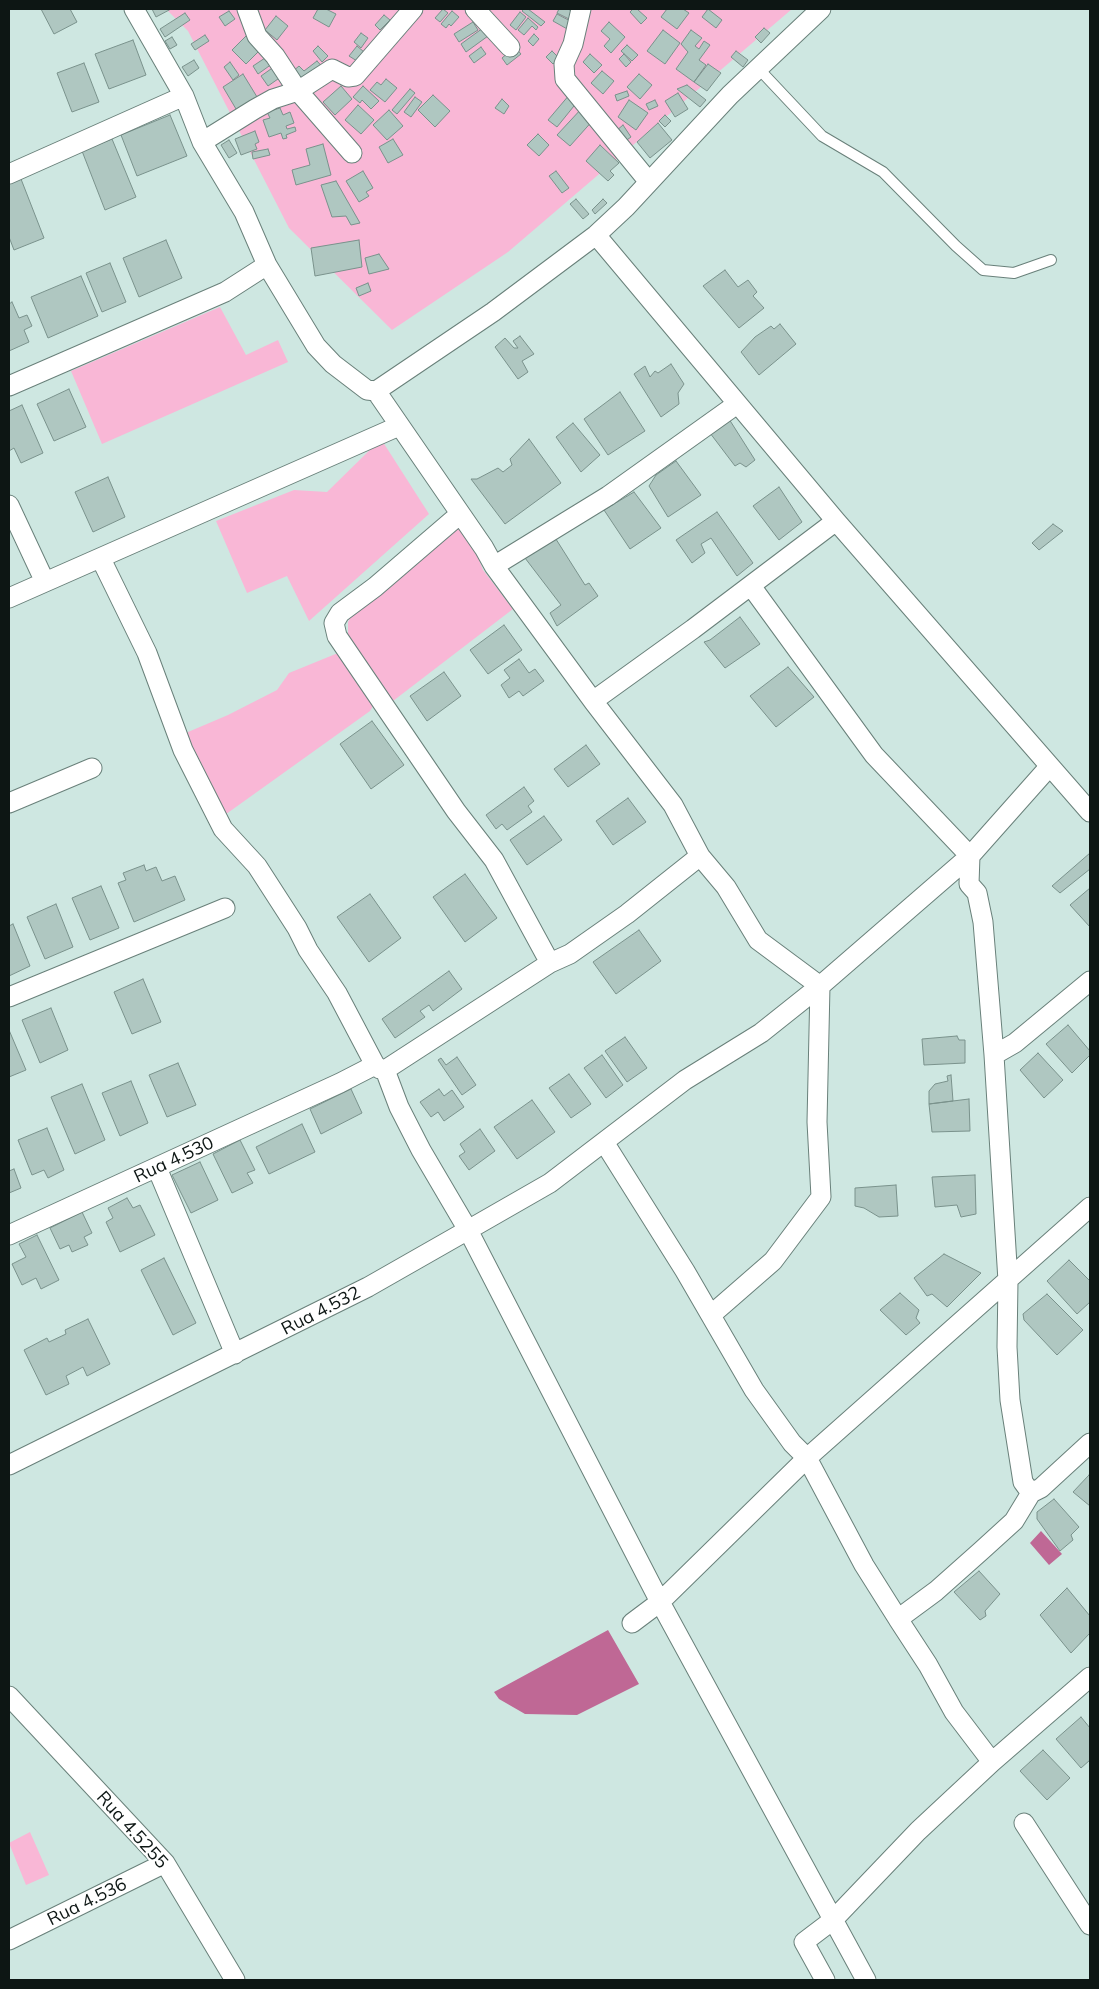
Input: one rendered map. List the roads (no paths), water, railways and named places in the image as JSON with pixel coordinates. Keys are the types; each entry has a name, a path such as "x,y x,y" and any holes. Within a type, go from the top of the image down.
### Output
{"street":[{"path":"134,9 184,96 202,142 244,212 267,265 316,346 333,364 367,390 376,391 493,312 596,235 758,68 821,9"},
{"path":"248,9 257,36 275,56 298,91 352,153"},
{"path":"202,142 273,99 298,91 332,69 348,77 355,76 413,9"},
{"path":"475,9 510,47"},
{"path":"581,9 573,44 564,64 565,79 649,182"},
{"path":"9,174 184,96"},
{"path":"596,235 836,521 1090,812"},
{"path":"9,386 224,292 267,265"},
{"path":"376,391 494,566 593,701 673,805 700,856 726,888 758,940 820,986 817,1122 821,1197 773,1261 711,1315"},
{"path":"494,566 608,496 737,404"},
{"path":"9,598 399,426"},
{"path":"9,505 44,582"},
{"path":"460,514 340,613 334,623 337,636 456,811 494,860 550,963"},
{"path":"593,701 751,586 836,521"},
{"path":"101,558 147,653 183,750 223,829 257,866 297,928 308,950 336,993 380,1068 416,1142 468,1230 660,1602 866,1980"},
{"path":"751,586 874,755 970,856 969,884 977,893 980,905 994,1055 1008,1282 1007,1347 1010,1400 1023,1482 1031,1493"},
{"name":"Rua 4.532","path":"9,1465 236,1354 368,1286 550,1183 685,1080 761,1032 820,986 970,856 1049,767"},
{"path":"9,802 92,768"},
{"name":"Rua 4.530","path":"9,1234 340,1084 380,1068 550,963 570,954 627,914 700,856"},
{"path":"9,997 225,908"},
{"path":"994,1055 1015,1043 1090,981"},
{"path":"604,1142 711,1315 754,1390 792,1443 807,1458 864,1565 928,1665 954,1712 992,1762"},
{"path":"157,1168 236,1354"},
{"path":"632,1623 660,1602 807,1458 1008,1282 1090,1207"},
{"path":"898,1619 936,1591 1014,1521 1031,1493 1041,1488 1090,1443"},
{"path":"825,1980 804,1942 833,1920 918,1831 992,1762 1090,1677"},
{"name":"Rua 4.5255","path":"9,1696 165,1863 235,1980"},
{"path":"1024,1823 1090,1925"},
{"name":"Rua 4.536","path":"9,1940 165,1863"}],"lane":[{"path":"758,68 822,136 883,172 956,246 983,270 1014,273 1051,260"}]}
